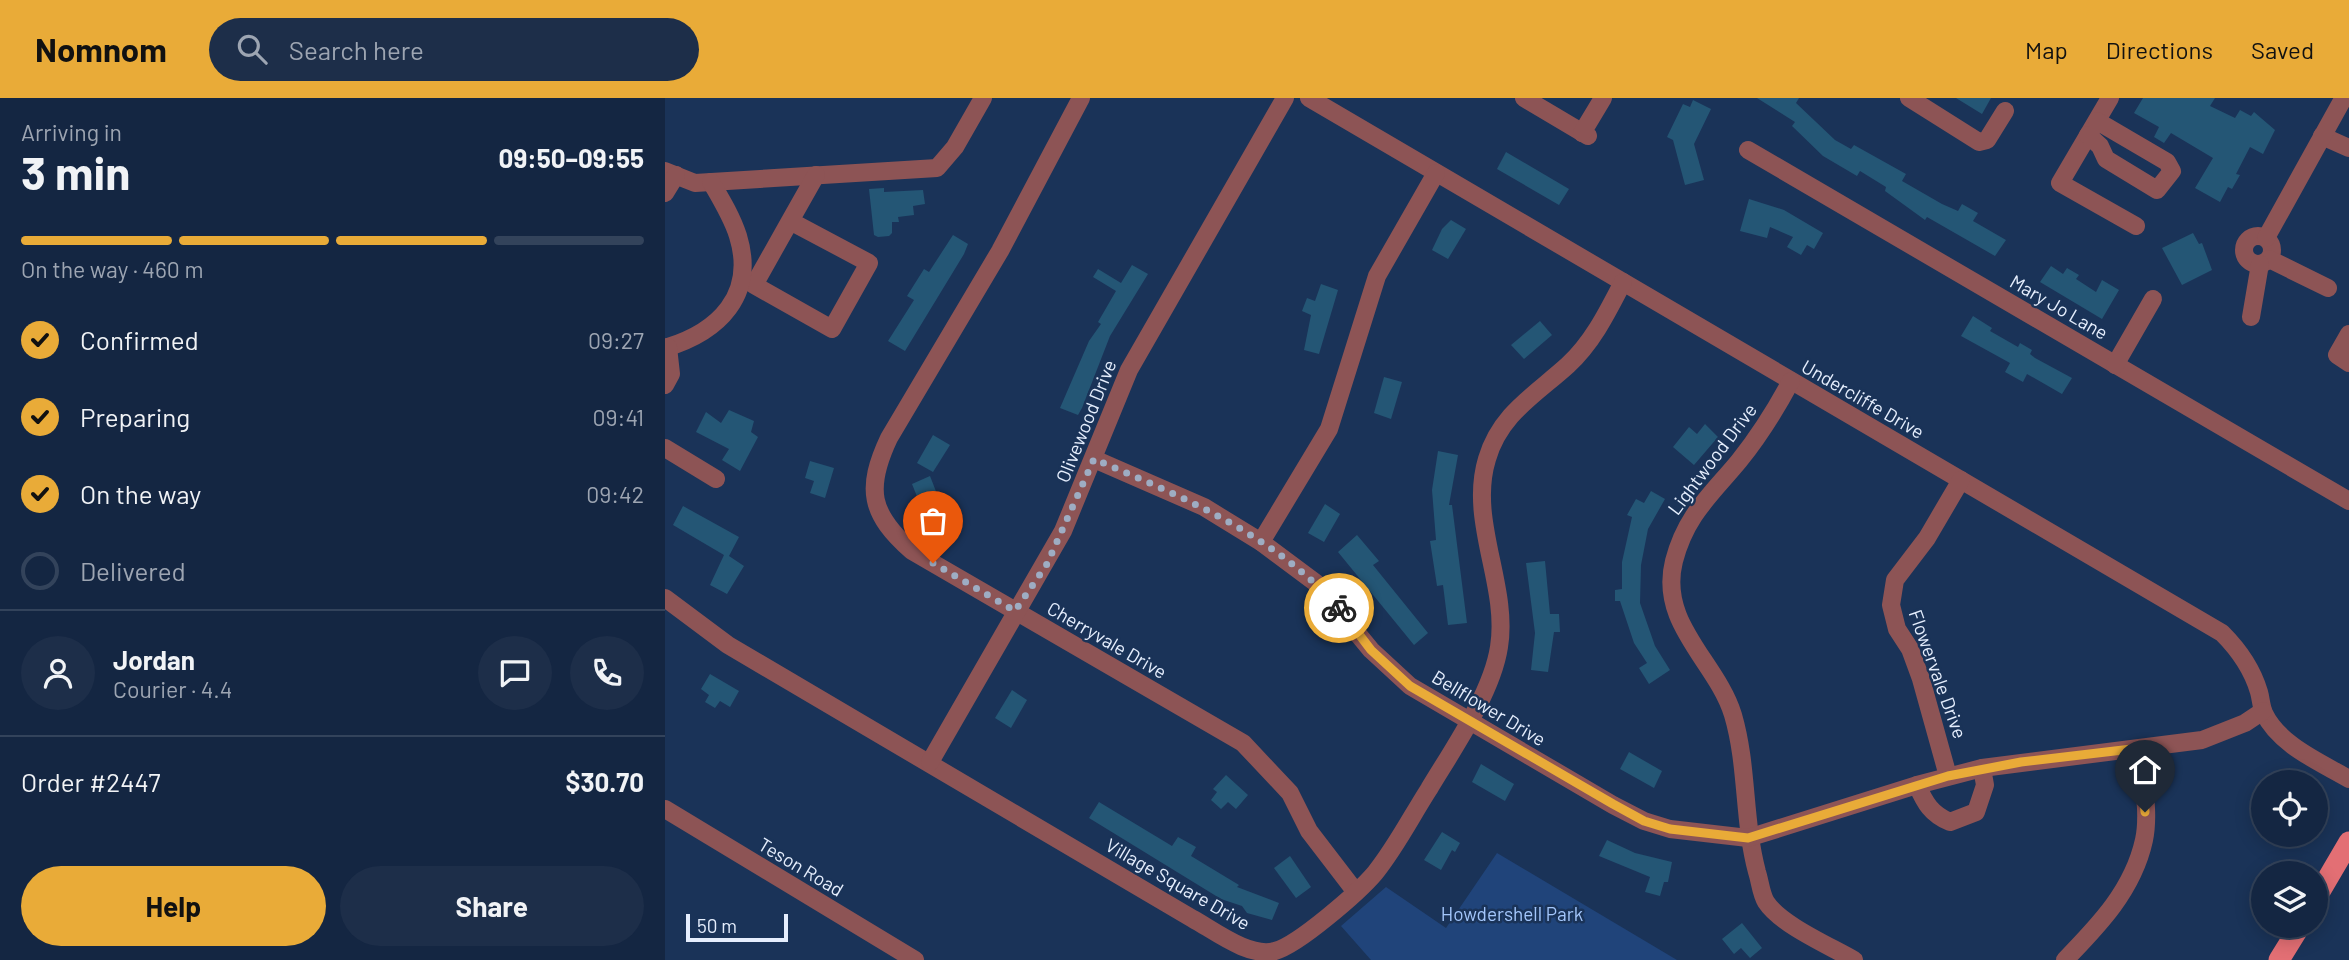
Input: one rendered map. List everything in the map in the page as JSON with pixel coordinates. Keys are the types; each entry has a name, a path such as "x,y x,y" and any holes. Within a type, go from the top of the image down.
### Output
{"main road":[{"path":"2328,878 2349,842"},
{"path":"2279,960 2292,938"}],"street":[{"path":"665,194 671,173 695,183 937,168 955,147 983,98"},
{"name":"Cherryvale Drive","path":"1081,98 1000,251 889,438 878,461 874,485 876,504 883,524 912,551 1243,743 1290,793 1309,831 1355,891"},
{"name":"Olivewood Drive","path":"930,762 1015,611 1047,564 1094,459 1129,370 1285,98"},
{"name":"Undercliffe Drive","path":"1309,98 2222,633 2240,652 2251,671 2263,711 2273,727 2288,741 2349,779"},
{"path":"1524,98 1553,105 1585,135 1603,98"},
{"path":"1909,98 1979,142 1987,140 2005,111"},
{"path":"2110,98 2060,183 2136,226"},
{"path":"2266,238 2344,100"},
{"path":"2322,136 2349,148"},
{"name":"Mary Jo Lane","path":"1748,150 2349,501"},
{"path":"1261,542 1329,429 1341,401 1356,337 1377,276 1436,173"},
{"path":"790,221 869,263 832,329 754,285 790,221 816,175"},
{"path":"665,385 671,374 666,348 718,324 734,299 744,272 739,237 711,182"},
{"path":"2266,238 2253,236 2245,246 2248,259 2265,261 2328,288"},
{"path":"2251,317 2265,261 2272,250 2266,238"},
{"name":"Village Square Drive","path":"665,598 727,645 1193,919 1261,952 1274,951 1289,945 1373,876 1388,856 1469,721 1495,668 1500,645 1484,513 1482,486 1486,460 1496,434 1509,414 1568,365 1587,344 1623,282"},
{"path":"2115,365 2153,299"},
{"path":"2349,334 2337,355 2349,363"},
{"name":"Lightwood Drive","path":"1791,381 1759,435 1688,521 1673,565 1677,616 1732,712 1738,735 1748,838 1765,902 1783,919 1854,960"},
{"path":"665,449 716,479"},
{"name":"Bellflower Drive","path":"1094,459 1203,507 1261,542 1316,583 1390,670 1469,721 1644,821 1696,833 1748,838 1917,785 1982,768 2202,740 2224,733 2263,711"},
{"name":"Flowervale Drive","path":"1948,776 1921,679 1910,649 1897,629 1891,605 1895,580 1927,538 1961,480"},
{"path":"2065,960 2107,916 2135,867 2144,839 2140,748"},
{"path":"1917,785 1935,816 1950,822 1976,812 1983,799 1982,768"},
{"name":"Teson Road","path":"665,809 915,960"}],"green space":[{"name":"Howdershell Park","path":"1497,853 1677,960 1371,960 1341,926 1386,887 1446,928"}],"building":[{"path":"1757,98 1799,98 1796,103 1835,140 1851,149 1854,145 1906,174 1902,181 1942,204 1958,211 1962,204 1978,213 1973,221 2006,240 1995,256 1927,217 1925,220 1885,191 1886,187 1860,171 1857,176 1823,156 1792,126 1795,122"},
{"path":"1956,98 1991,98 1982,114"},
{"path":"2143,98 2215,98 2210,106 2235,118 2240,110 2251,116 2254,112 2275,130 2263,154 2250,147 2236,174 2240,175 2232,189 2228,187 2220,202 2195,188 2213,158 2171,133 2164,143 2154,137 2159,127 2134,113"},
{"path":"1693,100 1711,109 1694,144 1704,180 1685,185 1673,140 1667,137 1683,104 1690,107"},
{"path":"1506,152 1569,189 1559,205 1497,169"},
{"path":"884,188 884,192 923,190 925,204 913,206 914,215 898,217 899,222 892,222 892,233 889,236 878,237 874,235 869,189"},
{"path":"1749,199 1784,210 1823,233 1814,249 1807,245 1801,255 1787,247 1793,237 1770,227 1767,238 1740,231"},
{"path":"1451,220 1466,229 1448,259 1432,250 1442,229"},
{"path":"2193,233 2199,244 2202,243 2212,270 2182,285 2162,248"},
{"path":"953,235 968,244 964,254 905,351 888,341 914,300 907,296 924,269 929,272"},
{"path":"1132,265 1148,274 1110,336 1082,408 1078,415 1060,408 1089,341 1101,324 1098,322 1116,291 1093,277 1098,269 1121,283"},
{"path":"2051,266 2063,274 2067,268 2079,275 2076,279 2096,292 2102,280 2119,290 2102,319 2040,282"},
{"path":"1321,284 1338,290 1319,354 1304,350 1311,315 1302,311 1307,298 1315,301"},
{"path":"1973,316 1992,328 1990,331 2018,347 2020,343 2032,350 2030,354 2035,358 2072,378 2062,394 2027,374 2023,382 2005,372 2010,363 1961,336"},
{"path":"1540,321 1552,335 1524,359 1511,345"},
{"path":"1384,377 1402,382 1391,419 1374,413"},
{"path":"729,410 754,421 751,432 758,437 740,471 722,460 729,449 696,432 706,412 721,423"},
{"path":"1705,424 1718,437 1694,465 1673,447 1689,427 1697,434"},
{"path":"933,435 950,445 933,472 917,463"},
{"path":"1438,451 1458,455 1449,505 1452,505 1467,623 1448,625 1443,585 1437,586 1430,541 1436,540 1432,490"},
{"path":"810,461 834,468 825,498 810,493 814,481 805,478"},
{"path":"930,476 944,512 926,519 912,484"},
{"path":"1651,491 1665,499 1648,529 1641,565 1640,603 1655,646 1670,670 1649,684 1639,668 1647,663 1634,643 1620,601 1615,601 1615,590 1622,589 1622,562 1632,517 1627,515 1636,499 1644,503"},
{"path":"1325,504 1340,514 1324,542 1308,533"},
{"path":"683,506 739,537 729,556 744,566 727,594 710,585 724,555 673,525"},
{"path":"1357,535 1379,561 1373,565 1428,633 1414,645 1338,552"},
{"path":"1545,561 1550,614 1559,614 1560,632 1554,632 1548,672 1531,670 1535,633 1526,563"},
{"path":"710,674 739,691 730,707 720,701 715,708 705,702 709,695 701,689"},
{"path":"1012,690 1027,700 1011,728 995,718"},
{"path":"1629,752 1662,771 1654,788 1620,769"},
{"path":"1481,764 1514,784 1505,801 1472,782"},
{"path":"1226,775 1248,795 1236,809 1228,802 1221,809 1211,800 1217,792 1213,789"},
{"path":"1099,802 1172,846 1178,837 1196,847 1191,856 1239,885 1237,887 1279,903 1272,920 1247,913 1242,906 1221,899 1089,818"},
{"path":"1442,832 1460,843 1455,852 1452,850 1441,870 1424,860"},
{"path":"1607,840 1635,853 1672,862 1668,882 1664,882 1660,896 1645,892 1650,877 1599,856"},
{"path":"1290,856 1311,887 1296,898 1274,868"},
{"path":"1742,923 1762,948 1750,958 1741,948 1734,954 1722,939"}],"way so far":[{"path":"933,563 1015,611 1047,564 1094,459 1167,490 1237,526 1293,564 1316,583 1339,608"}],"route":[{"path":"1339,608 1371,650 1410,686 1613,804 1644,821 1670,829 1748,838 1917,785 1982,768 2140,748 2145,812"}]}
